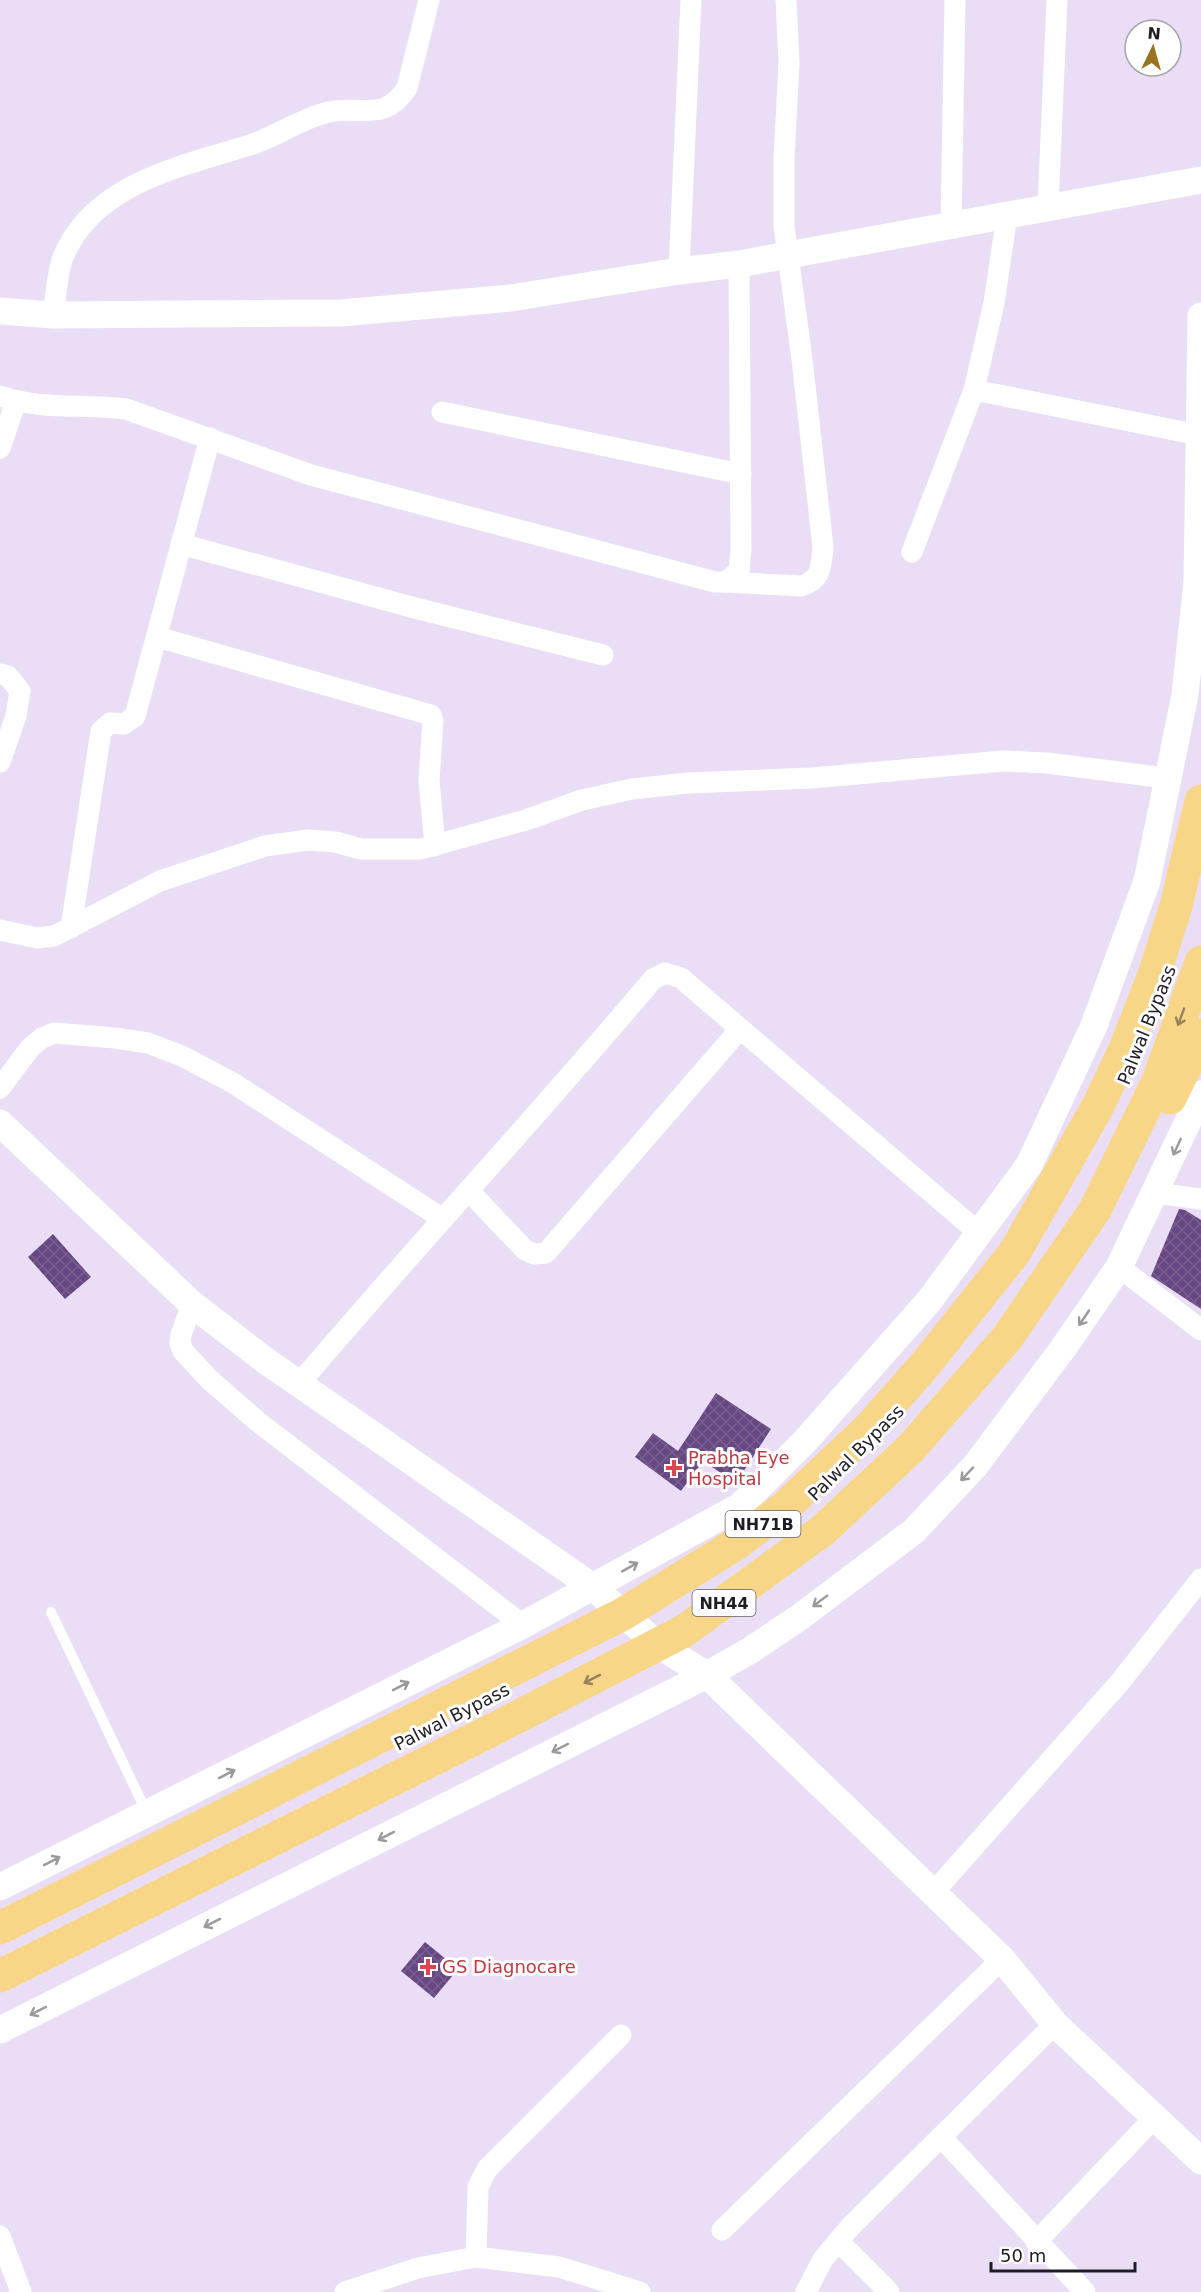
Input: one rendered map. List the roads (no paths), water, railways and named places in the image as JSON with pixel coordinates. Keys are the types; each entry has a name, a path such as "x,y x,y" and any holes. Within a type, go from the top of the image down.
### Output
{"highway":[{"name":"NH71B","path":"0,1928 623,1614 736,1544 785,1507 869,1428 924,1366 1015,1252 1098,1106 1125,1049 1154,975 1173,916 1201,801"},
{"name":"Palwal Bypass","path":"0,1947 627,1629 667,1606 768,1538 863,1449 935,1372 1024,1261 1080,1165 1136,1061 1174,957 1201,851"},
{"name":"Palwal Bypass","path":"0,1976 485,1734 684,1631 822,1532 911,1448 1007,1338 1095,1210 1158,1081 1201,962"},
{"path":"0,2000 597,1701 717,1631 801,1570 868,1512 946,1431 988,1381 1101,1227 1201,1035"}],"street":[{"path":"53,315 62,260 68,245 104,203 125,189 162,173 260,141 331,111 376,111 390,107 400,99 407,88 429,0"},
{"path":"679,271 691,0"},
{"path":"0,448 8,398 47,407 106,406 126,409 311,475 715,582 801,586 811,583 816,579 821,565 823,547 808,406 786,254 783,198 789,63 786,0"},
{"path":"951,225 955,0"},
{"path":"1048,207 1057,0"},
{"path":"0,311 53,315 341,313 511,298 679,271 739,264 1201,180"},
{"path":"912,552 974,390 994,303 1007,214"},
{"path":"726,582 739,571 741,549 739,264"},
{"path":"0,1887 523,1625 740,1506 806,1440 929,1302 1029,1164 1093,1028 1147,881 1185,695 1197,582 1201,316"},
{"path":"974,390 1199,435"},
{"path":"442,412 741,474"},
{"path":"71,928 101,731 110,723 124,724 135,716 210,438"},
{"path":"181,544 415,608 603,655"},
{"path":"157,637 431,715 433,721 429,780 435,846"},
{"path":"0,674 8,676 20,691 16,716 0,762"},
{"path":"0,930 37,938 54,936 160,881 266,846 308,840 386,851 421,849 526,820 582,800 632,789 1003,761 1047,763 1167,778"},
{"path":"299,1384 385,1283 578,1069 653,979 665,973 681,978 979,1233"},
{"path":"469,1191 525,1250 534,1254 546,1253 740,1029"},
{"path":"0,1088 30,1048 42,1038 54,1034 115,1038 148,1043 182,1056 233,1083 443,1219"},
{"path":"0,2030 706,1675 751,1650 800,1617 914,1531 975,1466 1064,1347 1119,1267 1201,1094"},
{"path":"0,1123 192,1304 299,1384 593,1587 658,1645 706,1675 1002,1959 1055,2024 1201,2161"},
{"path":"1155,1193 1201,1199"},
{"path":"1119,1267 1201,1330"},
{"path":"192,1304 180,1343 183,1351 210,1380 257,1420 523,1625"},
{"path":"932,1894 1120,1682 1201,1579"},
{"path":"722,2230 1002,1959"},
{"path":"806,2292 823,2259 838,2241 1055,2024"},
{"path":"476,2257 478,2187 487,2169 621,2035"},
{"path":"1036,2242 1155,2117"},
{"path":"941,2137 1036,2242 1085,2292"},
{"path":"0,2236 21,2292"},
{"path":"838,2241 890,2292"},
{"path":"345,2292 418,2268 476,2257 559,2266 634,2291"}],"lane":[{"path":"51,1612 147,1814"}],"place":[{"name":"Prabha Eye Hospital","path":"674,1468"},
{"name":"GS Diagnocare","path":"428,1967"}]}
